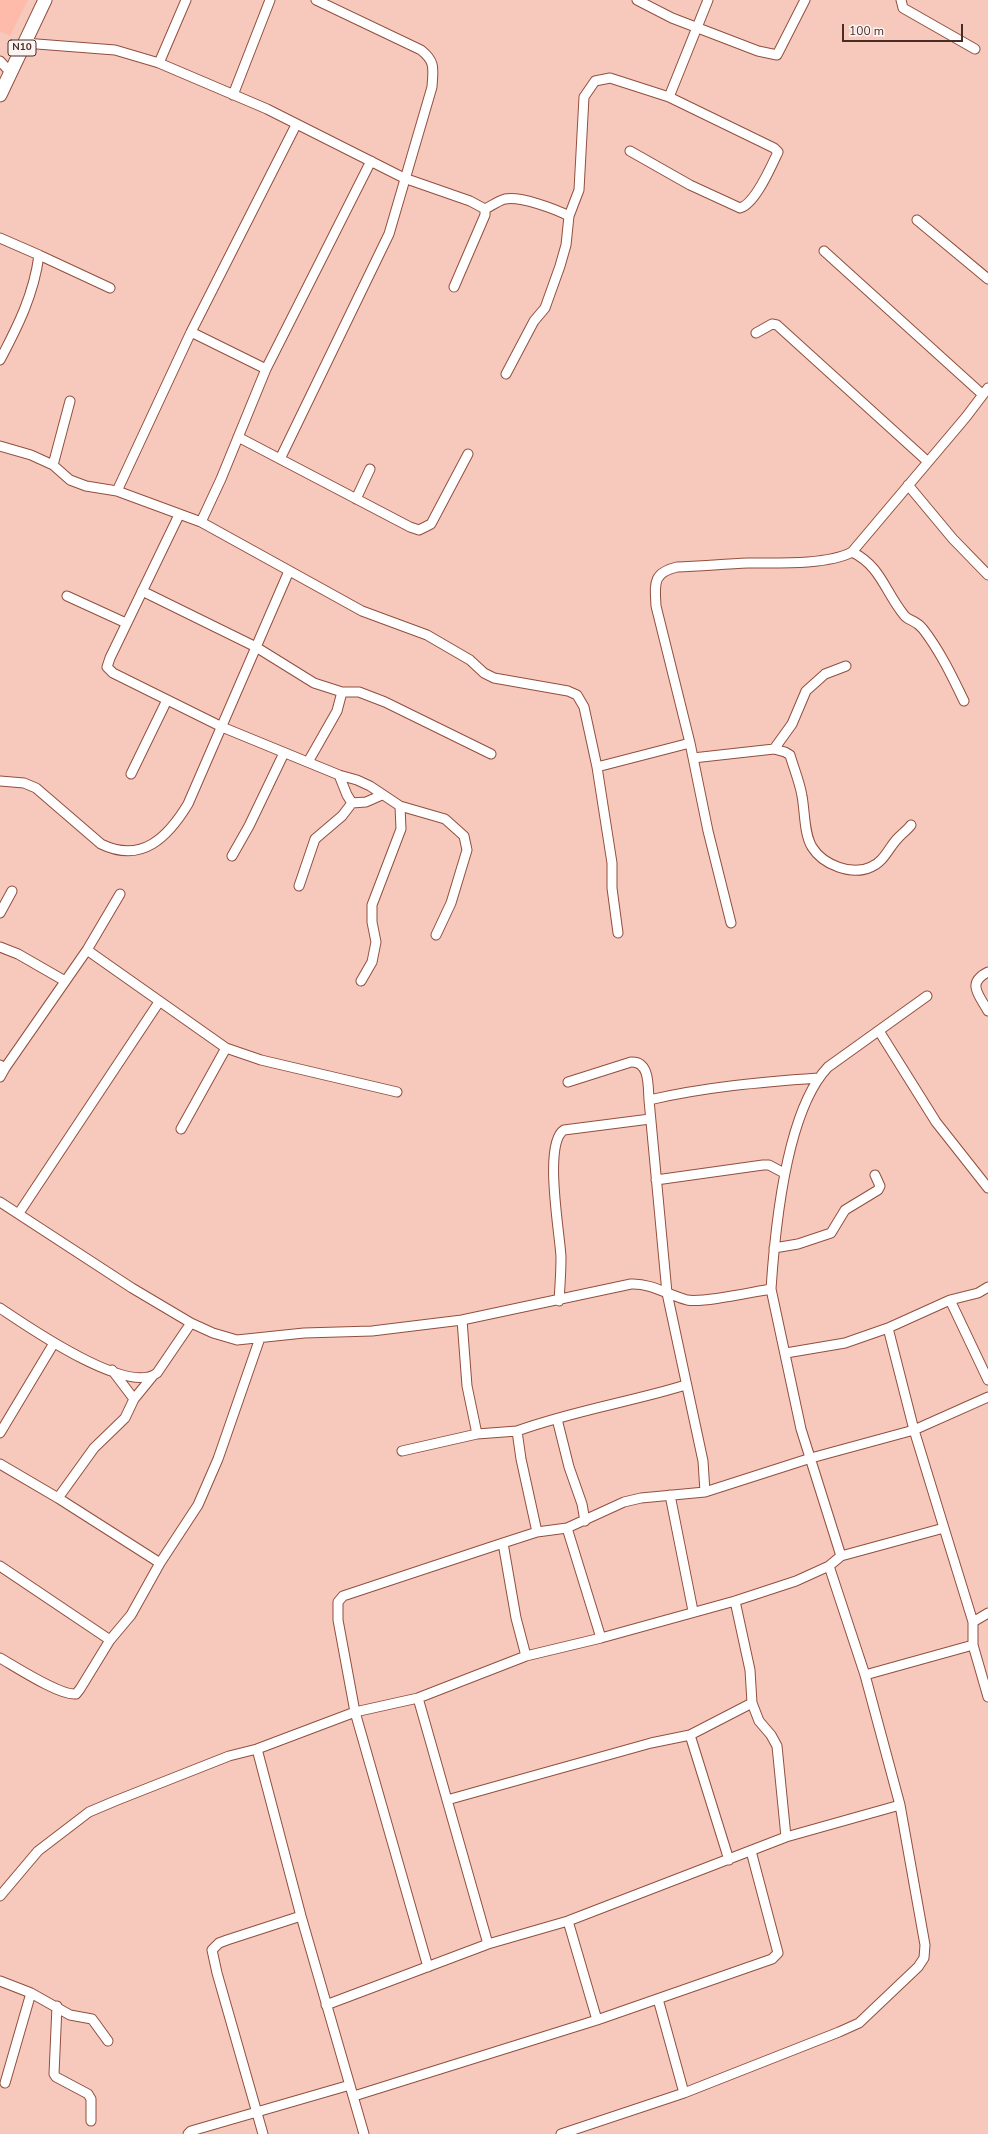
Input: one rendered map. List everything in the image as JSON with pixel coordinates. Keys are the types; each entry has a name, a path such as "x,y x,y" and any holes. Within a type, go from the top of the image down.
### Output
{"highway":[{"name":"N10","path":"0,96 45,0"}],"street":[{"path":"159,63 186,0"},
{"path":"233,95 270,0"},
{"path":"280,459 389,234 404,178 432,86 433,68 430,57 421,50 316,0"},
{"path":"638,0 672,18 697,26 758,51 777,55 805,0"},
{"path":"669,97 708,0"},
{"path":"901,0 903,8 975,49"},
{"path":"24,43 115,50 159,63 267,108 296,125 404,178 470,201 485,209"},
{"path":"0,61 11,73"},
{"path":"506,374 534,321 545,308 562,259 569,216 579,190 584,97 595,81 610,78 669,97 774,148 778,152 768,173 749,204 740,208 690,185 630,151"},
{"path":"117,492 191,332 296,125"},
{"path":"200,522 238,437 266,369 371,161"},
{"path":"485,209 506,199 520,199 558,210 569,216"},
{"path":"454,287 485,216 485,209"},
{"path":"918,220 988,279"},
{"path":"0,238 110,288"},
{"path":"731,924 708,831 690,743 656,606 655,584 659,575 667,569 678,567 833,559 852,552 966,416 985,391 824,250"},
{"path":"0,360 30,298 36,276 39,255"},
{"path":"756,333 772,324 777,325 927,461"},
{"path":"191,332 266,369"},
{"path":"53,466 70,401"},
{"path":"238,437 410,527 419,530 431,524 468,454"},
{"path":"0,446 31,455 53,466 70,480 86,486 117,492 200,522 362,611 427,635 470,660 484,673 494,678 568,691 577,695 584,707 597,767 612,863 612,888 618,933"},
{"path":"356,499 370,469"},
{"path":"908,486 953,540 988,575"},
{"path":"179,515 126,623 108,667 113,673 222,727 339,775 357,780 400,806 446,819 464,836 467,850 451,903 436,935"},
{"path":"852,552 864,558 873,567 904,617 916,621 923,629 944,660 964,701"},
{"path":"0,781 24,783 36,788 101,844 113,850 134,851 156,843 174,827 188,804 289,571"},
{"path":"142,591 256,647 301,677 342,692 359,692 385,702 491,754"},
{"path":"67,596 126,623"},
{"path":"774,749 792,724 806,691 825,674 846,666"},
{"path":"308,762 337,711 342,692"},
{"path":"131,774 167,700"},
{"path":"597,767 690,743"},
{"path":"693,758 774,749 786,752 790,755 802,795 811,846 816,854 827,862 842,869 859,870 872,867 882,859 897,838 911,825"},
{"path":"232,856 284,753"},
{"path":"339,775 347,795 352,802"},
{"path":"352,802 366,802 382,795"},
{"path":"299,886 315,839 342,816 352,802"},
{"path":"361,981 372,962 376,942 372,922 372,904 402,829 400,806"},
{"path":"0,913 12,891"},
{"path":"0,1077 2,1067 65,981 120,894"},
{"path":"0,947 18,954 65,981"},
{"path":"86,950 226,1048 261,1060 398,1092"},
{"path":"988,972 980,976 975,982 976,990 988,1011"},
{"path":"841,1556 801,1430 786,1352 770,1289 784,1173 808,1097 818,1078 828,1067 927,996"},
{"path":"19,1213 159,1002"},
{"path":"879,1031 936,1122 988,1188"},
{"path":"181,1129 226,1048"},
{"path":"568,1082 631,1062 642,1064 646,1071 667,1293 703,1462 706,1492"},
{"path":"649,1100 689,1092 762,1081 818,1078"},
{"path":"559,1301 561,1258 553,1171 558,1136 564,1130 650,1119"},
{"path":"656,1180 763,1165 769,1165 784,1173"},
{"path":"774,1248 798,1244 831,1233 845,1210 878,1190 880,1186 875,1175"},
{"path":"0,1202 132,1288 191,1322 225,1338 237,1340 304,1333 372,1331 462,1320 559,1301 631,1284 648,1285 688,1300 702,1300 770,1289"},
{"path":"786,1352 845,1343 888,1328 950,1300 978,1293 988,1287"},
{"path":"950,1300 988,1380"},
{"path":"0,1308 54,1343 96,1365 135,1377 152,1377"},
{"path":"462,1320 467,1386 477,1434"},
{"path":"58,1498 94,1448 125,1418 134,1399 157,1373 191,1322"},
{"path":"888,1328 914,1430 973,1622 973,1645 988,1697"},
{"path":"0,1658 44,1683 71,1694 76,1694 110,1640 131,1615 160,1563 198,1505 210,1481 260,1338"},
{"path":"0,1433 54,1343"},
{"path":"112,1370 134,1399"},
{"path":"402,1451 477,1434 517,1431 557,1418 646,1397 686,1385"},
{"path":"428,1967 355,1712 338,1620 338,1602 343,1596 537,1532 567,1528 624,1502 641,1498 706,1492 811,1458 914,1430 988,1397"},
{"path":"557,1418 569,1467 582,1504 585,1521"},
{"path":"517,1431 521,1459 537,1532"},
{"path":"0,1464 58,1498 160,1563"},
{"path":"670,1495 693,1611"},
{"path":"567,1528 600,1638"},
{"path":"0,1896 38,1851 89,1812 229,1756 258,1749 355,1712 418,1698 526,1656 600,1638 693,1611 735,1601 796,1581 829,1566 841,1556 944,1528"},
{"path":"503,1543 516,1618 526,1656"},
{"path":"0,1566 110,1640"},
{"path":"560,2134 684,2093 859,2023 918,1967 924,1958 925,1945 900,1805 865,1675 829,1566"},
{"path":"735,1601 750,1670 752,1703 759,1721 772,1735 777,1746 786,1837"},
{"path":"973,1622 988,1614"},
{"path":"865,1675 973,1645"},
{"path":"418,1698 488,1944"},
{"path":"447,1800 651,1743 690,1734 752,1703"},
{"path":"690,1734 729,1860"},
{"path":"258,1749 301,1916 364,2134"},
{"path":"326,2005 488,1944 568,1921 786,1837 900,1805"},
{"path":"354,2096 597,2020 772,1959 778,1953 751,1851"},
{"path":"263,2134 212,1950 227,1940 301,1916"},
{"path":"568,1921 597,2020"},
{"path":"0,1981 57,2006 70,2015 92,2019 108,2041"},
{"path":"5,2082 31,1994"},
{"path":"658,1999 684,2093"},
{"path":"57,2006 54,2074 56,2077 88,2094 91,2099 91,2121"},
{"path":"188,2134 191,2131 256,2111 350,2085"}],"shaded area":[{"path":"0,0 28,0 10,36 0,31"}]}
